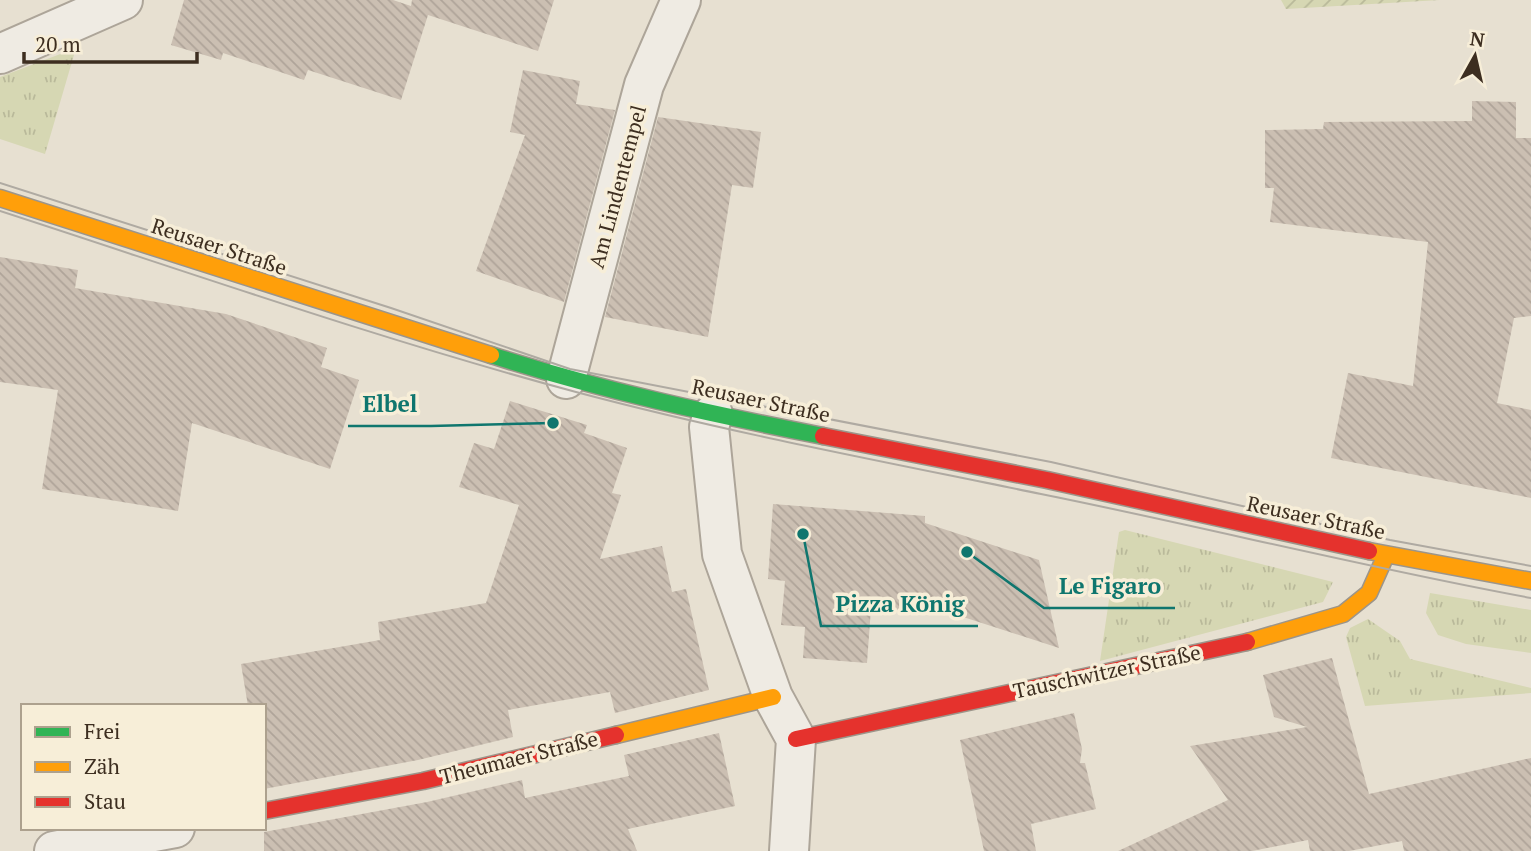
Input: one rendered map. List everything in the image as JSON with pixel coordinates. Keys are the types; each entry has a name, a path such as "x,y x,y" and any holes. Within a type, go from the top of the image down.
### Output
{"street":[{"path":"0,54 123,0"},
{"name":"Am Lindentempel","path":"566,379 644,85 681,0"},
{"name":"Reusaer Straße","path":"0,198 566,379 713,414 1047,480 1386,555 1531,581"},
{"path":"713,414 709,427 722,554 773,697 796,739 789,851"},
{"name":"Tauschwitzer Straße","path":"796,739 1262,639 1343,614 1369,593 1386,555"},
{"name":"Theumaer Straße","path":"266,811 423,781 773,697"},
{"path":"54,851 164,830"}],"green space":[{"path":"1281,0 1440,0 1286,9"},
{"path":"76,48 45,154 0,139 0,77"},
{"path":"1125,530 1333,582 1323,602 1100,661 1119,532"},
{"path":"1430,593 1531,610 1531,653 1466,644 1438,635 1426,613"},
{"path":"1368,619 1400,641 1410,659 1531,688 1531,693 1365,706 1346,637 1350,628"}],"building":[{"path":"184,0 393,0 411,6 412,0 554,0 538,51 428,15 401,100 308,70 304,80 223,53 221,60 171,45"},
{"path":"523,70 580,81 576,104 615,110 564,302 476,271 525,135 510,132"},
{"path":"1472,101 1516,102 1516,138 1531,138 1531,316 1514,318 1497,403 1531,410 1531,498 1331,458 1348,373 1413,386 1428,242 1270,222 1274,188 1265,188 1265,130 1323,129 1324,122 1472,121"},
{"path":"658,117 761,132 753,188 732,185 708,337 605,317"},
{"path":"0,257 78,270 75,288 226,314 327,348 321,367 359,380 330,469 192,423 178,511 42,489 58,390 0,382"},
{"path":"510,401 587,425 584,433 627,448 612,493 621,495 600,559 662,546 672,592 686,589 709,690 615,713 610,692 508,710 513,737 418,760 266,789 266,704 248,704 241,664 380,640 378,622 486,603 519,505 459,487 474,443 494,449"},
{"path":"773,504 925,516 925,523 1039,560 1059,648 954,614 871,608 867,663 803,658 805,627 781,625 785,581 768,579"},
{"path":"1332,658 1369,794 1531,758 1531,851 1404,851 1402,841 1349,851 1310,851 1308,840 1252,851 1118,851 1228,800 1190,746 1307,727 1274,717 1263,675"},
{"path":"1074,713 1082,749 1080,763 1085,763 1096,809 1031,824 1036,851 984,851 960,740"},
{"path":"719,733 735,806 628,829 637,851 264,851 264,832 427,802 522,780 525,798 629,776 624,755"}],"tram line":[{"path":"0,183 391,308 570,369 1051,462 1390,540 1531,566"},
{"path":"0,211 359,328 503,372 634,407 1408,574 1531,598"}],"traffic: fast":[{"path":"491,355 656,400 823,436"}],"traffic: slow":[{"path":"0,198 491,355"},
{"path":"1369,551 1531,581"},
{"path":"1247,642 1343,614 1369,593 1386,555"},
{"path":"616,735 773,697"}],"traffic: jam":[{"path":"823,436 1047,480 1369,551"},
{"path":"796,739 1247,642"},
{"path":"266,811 423,781 616,735"}],"place":[{"name":"Elbel","path":"553,423"},
{"name":"Pizza König","path":"803,534"},
{"name":"Le Figaro","path":"967,552"}]}
